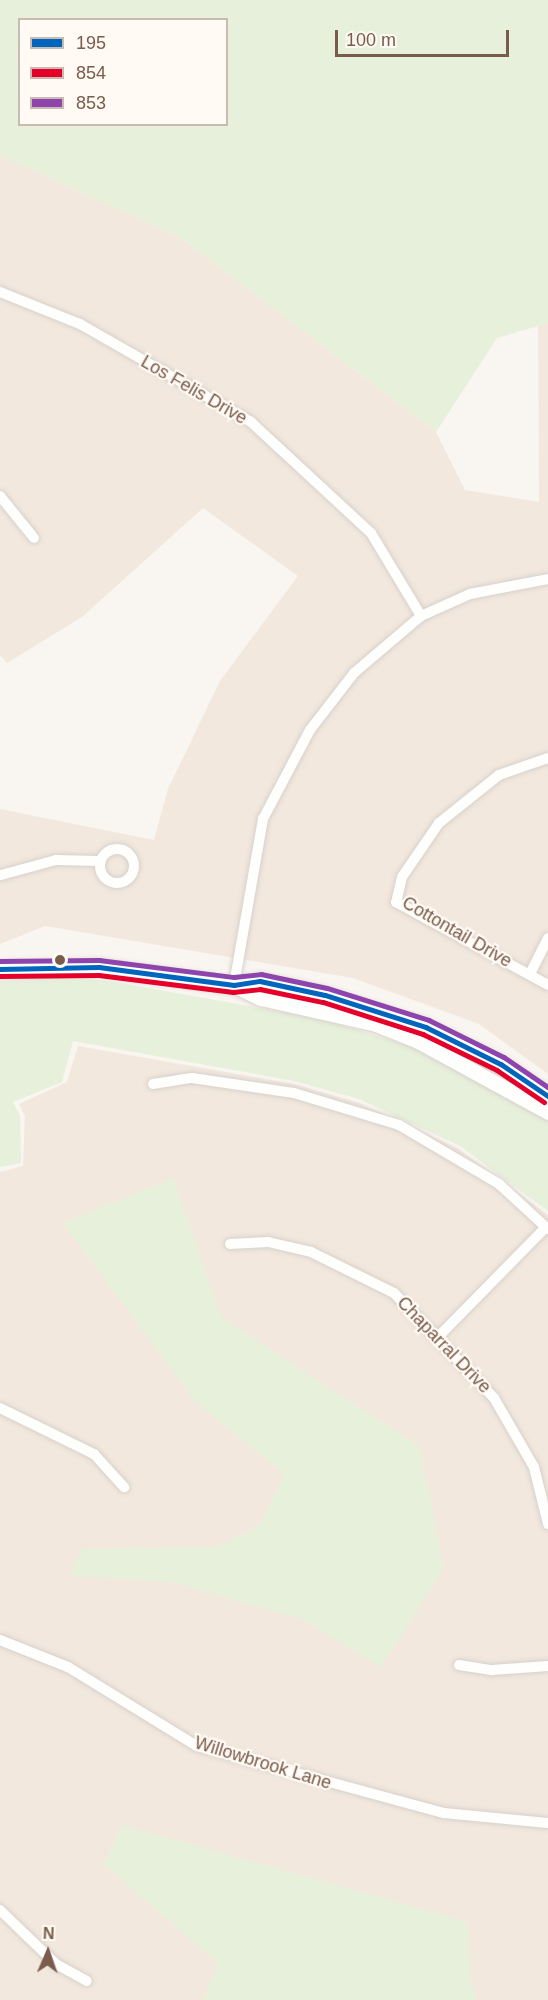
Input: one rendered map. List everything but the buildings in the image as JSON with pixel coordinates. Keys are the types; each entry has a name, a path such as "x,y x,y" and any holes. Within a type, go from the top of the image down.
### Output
{"main road":[{"path":"0,969 99,967 234,984 260,981 388,1013 501,1064 548,1096"},
{"path":"234,984 261,998 376,1024 418,1041 548,1112"}],"street":[{"name":"Los Felis Drive","path":"0,292 80,324 251,422 371,533 421,616"},
{"path":"0,496 34,538"},
{"path":"234,984 252,862 279,780 354,673 421,616 470,594 548,579"},
{"name":"Cottontail Drive","path":"548,758 499,775 439,823 402,877 396,902 548,985"},
{"path":"0,877 56,860 98,861"},
{"path":"530,974 548,938"},
{"path":"153,1084 192,1078 294,1093 399,1125 499,1184 547,1228 440,1335"},
{"name":"Chaparral Drive","path":"230,1244 268,1242 311,1252 394,1293 440,1335 506,1418 534,1467 548,1524"},
{"path":"0,1408 94,1454 124,1487"},
{"name":"Willowbrook Lane","path":"0,1640 68,1667 197,1746 444,1813 548,1823"},
{"path":"459,1665 492,1670 548,1666"},
{"path":"0,1910 56,1964 87,1981"}],"shaded area":[{"path":"0,155 181,238 436,432 465,490 539,502 538,326 548,323 548,1074 479,1024 353,978 45,926 0,944 0,809 154,840 168,789 220,681 298,576 203,508 82,617 7,663 0,655"},
{"path":"78,1046 294,1084 359,1103 457,1148 548,1215 548,2000 0,2000 0,1172 23,1166 25,1116 19,1104 67,1082"}],"green space":[{"path":"0,0 548,0 548,323 497,338 436,432 181,238 0,155"},
{"path":"55,978 103,980 321,1019 410,1046 460,1069 548,1121 548,1211 460,1146 359,1099 294,1081 73,1041 62,1082 13,1102 20,1116 21,1163 0,1167 0,981"},
{"path":"173,1178 221,1317 420,1447 444,1568 381,1667 304,1620 172,1582 70,1576 82,1549 218,1547 261,1524 284,1474 195,1401 63,1223"},
{"path":"123,1825 468,1922 470,1974 477,2000 203,2000 218,1963 103,1864"}],"transit line":[{"name":"853","path":"0,961 99,960 234,977 261,974 327,988 429,1020 504,1057 548,1087"},
{"name":"195","path":"0,969 99,967 234,985 260,981 325,995 426,1027 501,1064 548,1096"},
{"name":"854","path":"0,976 99,975 233,992 260,989 323,1002 423,1034 497,1070 544,1102"}]}
